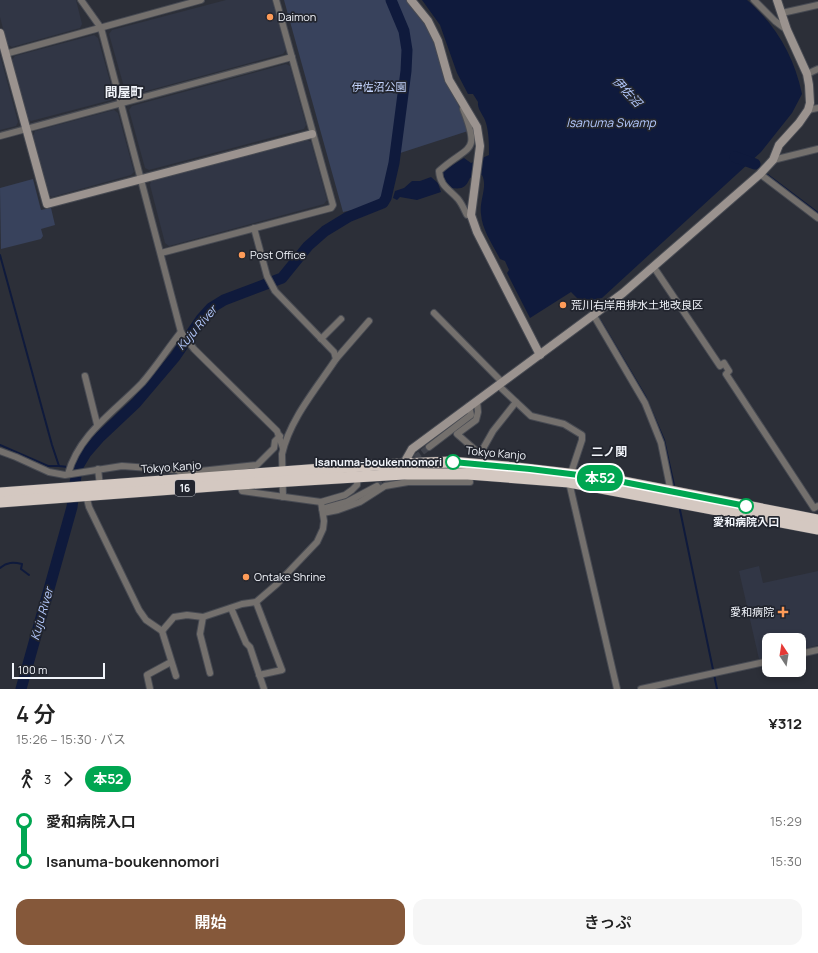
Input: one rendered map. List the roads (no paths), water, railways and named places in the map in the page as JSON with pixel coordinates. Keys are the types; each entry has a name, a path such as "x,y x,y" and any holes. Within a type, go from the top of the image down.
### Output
{"highway":[{"name":"Tokyo Kanjo","path":"0,494 67,492 86,495 240,484 283,476 480,464 671,492 818,520"},
{"name":"Tokyo Kanjo","path":"0,502 100,486 185,476 358,476 404,468 468,474 570,478 818,529"}],"street":[{"path":"81,0 101,28 142,179 181,332 192,347 268,421 280,436 283,448 283,497"},
{"path":"5,54 201,0"},
{"path":"161,253 332,208 333,205 312,134 276,0"},
{"path":"411,0 428,21 434,34 449,80 477,127 480,146 471,215 477,232 540,354"},
{"path":"754,0 775,21 787,30"},
{"path":"404,468 412,449 594,316 760,174 773,160 779,145 799,123 808,110 810,94 807,74 787,30 777,0"},
{"path":"782,13 818,5"},
{"path":"0,33 47,204 312,134"},
{"path":"0,136 121,102 292,58"},
{"path":"807,74 818,68"},
{"path":"456,90 466,118 472,144 468,150 439,171 439,176 445,188 456,197 467,215 471,215"},
{"path":"808,110 818,108"},
{"path":"773,160 818,149"},
{"path":"760,174 818,218"},
{"path":"254,228 267,276 275,291 334,352 336,359"},
{"path":"653,266 720,366 724,363 729,371 726,374 814,508 818,506"},
{"path":"434,313 516,402 531,416 564,424 582,436 570,478 617,689"},
{"path":"594,316 645,403 661,443 671,492"},
{"path":"321,339 341,319"},
{"path":"283,448 294,420 336,359 369,321"},
{"path":"67,492 66,474 78,448 97,424 143,382 181,332"},
{"path":"85,376 97,424"},
{"path":"477,401 478,412 476,420 457,434 480,454 493,431 516,402"},
{"path":"429,447 471,415 469,406"},
{"path":"0,451 16,456 48,472 66,474 122,466 177,470 185,476 257,465 274,448 275,441 280,436"},
{"path":"98,469 100,486"},
{"path":"240,484 242,491 283,497 322,508 338,510 360,502 385,486 408,482 470,482 468,474"},
{"path":"322,508 352,490 357,485 358,476"},
{"path":"322,508 352,500 377,486"},
{"path":"86,495 88,507 139,610 146,620 162,631 176,676"},
{"path":"162,631 174,617 187,615 203,617 256,602 277,584 317,542 323,529 322,508"},
{"path":"256,602 282,670 259,675"},
{"path":"231,608 246,643 250,647 264,689"},
{"path":"203,617 200,634 210,673"},
{"path":"806,653 818,650"},
{"path":"150,689 147,676 171,662"},
{"path":"641,689 762,663"}],"water":[{"name":"Isanuma Swamp","path":"422,0 747,0 767,20 782,42 789,54 799,80 802,94 792,113 761,152 602,298 590,300 578,299 571,292 530,318 507,273 509,270 505,261 500,259 483,226 481,204 484,180 482,175 470,178 463,188 450,188 442,176 443,171 464,158 471,163 489,155 488,135 486,123 479,108 478,102 473,94 468,94 457,73 440,25"},
{"path":"431,177 438,183 441,192 417,200 400,197 397,200 393,198 395,191 404,188 412,181 420,181"}],"waterway":[{"name":"Kuju River","path":"21,689 72,507 77,468 86,453 100,437 136,403 175,357 201,319 211,308 224,300 282,278 308,246 325,231 348,217 383,203 386,198 394,163 406,71 407,50 404,31 391,0"},
{"name":"伊佐沼","path":"735,157 755,164"},
{"path":"755,164 762,170"},
{"path":"765,173 818,213"},
{"path":"0,255 59,466 77,468"},
{"path":"600,320 645,396 664,440 674,485"},
{"path":"0,445 48,466 59,466"},
{"path":"680,510 717,689"},
{"path":"0,568 10,563 22,564 21,569 29,575"}],"tunnel":[{"path":"408,463 429,447"},
{"path":"377,486 389,477"}],"place":[{"name":"Daimon","path":"270,17"},
{"name":"Post Office","path":"242,255"},
{"name":"荒川右岸用排水土地改良区","path":"563,305"},
{"name":"Isanuma-boukennomori","path":"453,462"},
{"name":"愛和病院入口","path":"746,506"},
{"name":"Ontake Shrine","path":"246,577"},
{"name":"愛和病院","path":"783,612"}],"district":[{"name":"問屋町","path":"124,92"},
{"name":"二ノ関","path":"609,452"}],"park label":[{"name":"伊佐沼公園","path":"379,87"}]}
